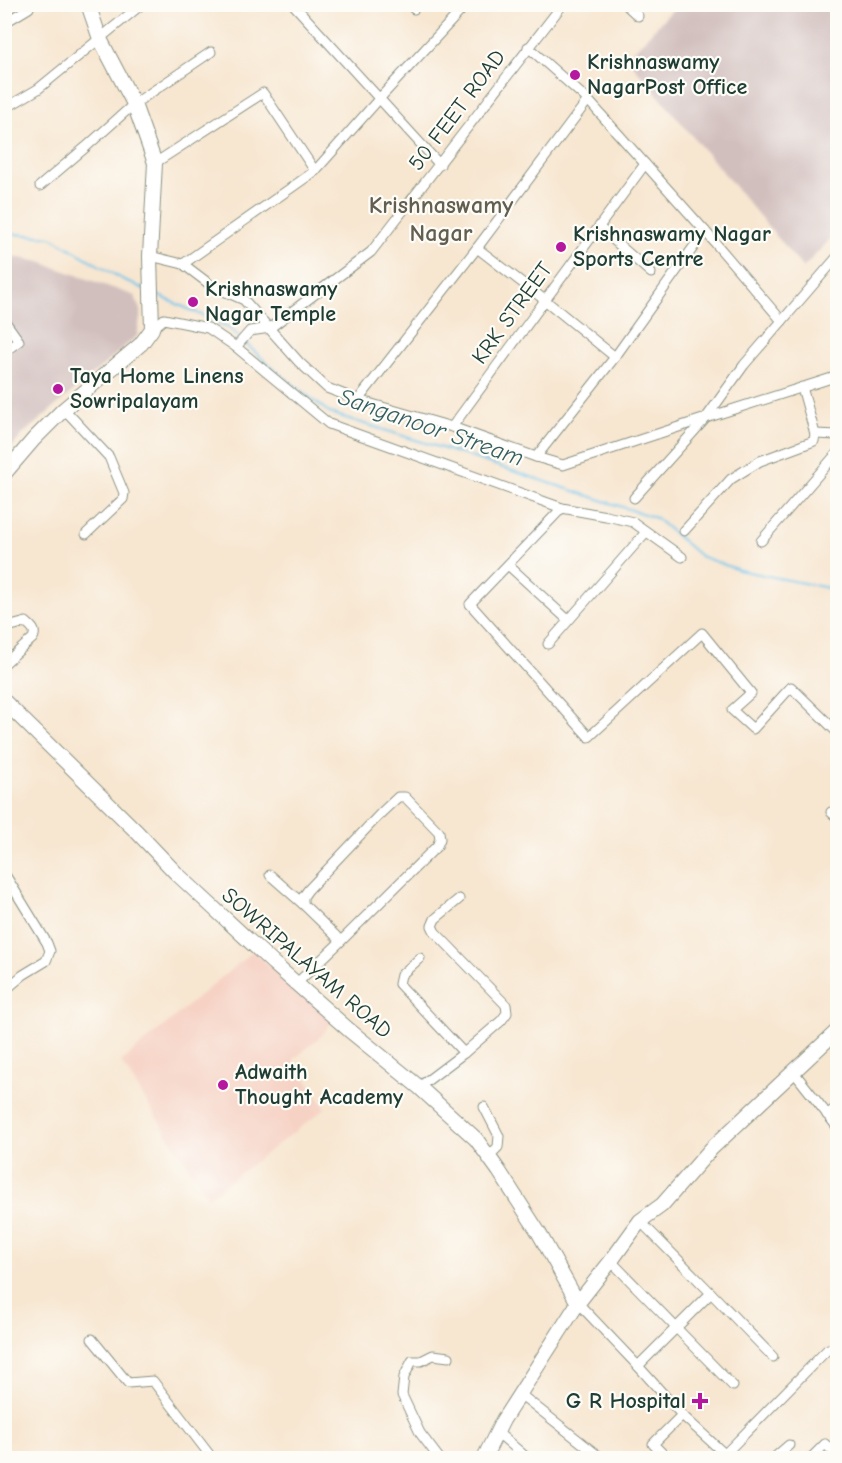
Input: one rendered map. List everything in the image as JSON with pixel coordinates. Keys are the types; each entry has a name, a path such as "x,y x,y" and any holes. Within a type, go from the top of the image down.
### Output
{"street":[{"path":"4,23 29,8 30,4"},
{"path":"88,4 100,39 134,104 154,163 150,256 152,329"},
{"path":"4,110 38,89 142,4"},
{"path":"293,4 440,165"},
{"path":"183,264 315,171 467,4"},
{"name":"50 FEET ROAD","path":"270,328 371,252 563,4"},
{"path":"625,4 638,16"},
{"path":"528,47 588,100 782,321"},
{"path":"40,186 134,104 211,52"},
{"path":"154,163 263,93 315,171"},
{"path":"358,400 477,248 588,100"},
{"name":"KRK STREET","path":"452,427 645,164"},
{"path":"600,228 651,273"},
{"path":"536,458 615,357 705,231"},
{"path":"477,248 615,357"},
{"path":"150,256 183,264 212,286 244,300 299,362 327,388 563,465 837,376"},
{"path":"634,498 706,418 744,365 837,256"},
{"path":"4,474 64,409 141,344 152,329 164,319 208,328 236,347 329,424 562,507 633,522 682,557"},
{"path":"4,320 20,341 4,352"},
{"path":"236,347 250,332 270,328"},
{"path":"684,531 731,479 760,460 814,441 815,434 802,387"},
{"path":"64,409 109,457 124,493 123,499 86,534"},
{"path":"815,434 837,435"},
{"path":"761,541 837,452"},
{"path":"562,507 470,604 590,737 702,633 751,693 732,710 753,729 791,687 837,733"},
{"path":"548,644 646,532"},
{"path":"508,565 568,620"},
{"path":"4,628 26,622 35,634 4,663"},
{"name":"SOWRIPALAYAM ROAD","path":"4,701 176,873 349,1030 419,1087 476,1139 539,1233 578,1304"},
{"path":"297,982 341,942 436,846 440,839 439,832 405,797 398,797 308,890 303,897 303,904"},
{"path":"4,873 48,943 50,951 46,961 10,986"},
{"path":"270,874 341,942"},
{"path":"419,1087 464,1053 507,1013 506,1005 435,932 432,926 435,920 459,898"},
{"path":"420,958 401,975 399,984 464,1053"},
{"path":"484,1458 503,1420 578,1304 640,1221 662,1205 711,1149 837,1030"},
{"path":"793,1071 837,1128"},
{"path":"827,1115 837,1106"},
{"path":"484,1107 499,1136 498,1147 488,1156"},
{"path":"640,1221 772,1357"},
{"path":"611,1262 734,1386"},
{"path":"638,1366 711,1293"},
{"path":"578,1304 682,1415 727,1456 828,1349"},
{"path":"92,1339 128,1383 153,1381 212,1458"},
{"path":"439,1458 420,1433 402,1395 404,1377 412,1361 421,1361 433,1355 449,1357"},
{"path":"520,1394 601,1458"},
{"path":"667,1458 653,1444 682,1415"},
{"path":"497,1432 527,1458"},
{"path":"811,1458 825,1444 837,1456"},
{"path":"774,1458 789,1445"}],"shaded area":[{"path":"677,5 837,5 837,232 803,268 627,58"},
{"path":"5,255 40,262 135,296 141,313 137,336 24,433 5,455"},
{"name":"Adwaith Thought Academy","path":"253,951 332,1020 322,1035 293,1060 326,1108 208,1197 121,1062"}],"waterway":[{"name":"Sanganoor Stream","path":"4,233 51,237 122,279 144,289"},
{"name":"Sanganoor Stream","path":"155,294 228,327 240,338"},
{"name":"Sanganoor Stream","path":"244,342 277,372 330,413 656,518 700,556 739,570 838,590"}],"place":[{"name":"Krishnaswamy NagarPost Office","path":"575,75"},
{"name":"Krishnaswamy Nagar Sports Centre","path":"561,247"},
{"name":"Krishnaswamy Nagar Temple","path":"193,302"},
{"name":"Taya Home Linens Sowripalayam","path":"58,389"},
{"name":"Adwaith Thought Academy","path":"223,1085"},
{"name":"G R Hospital","path":"700,1401"}],"district":[{"name":"Krishnaswamy Nagar","path":"441,219"}]}
